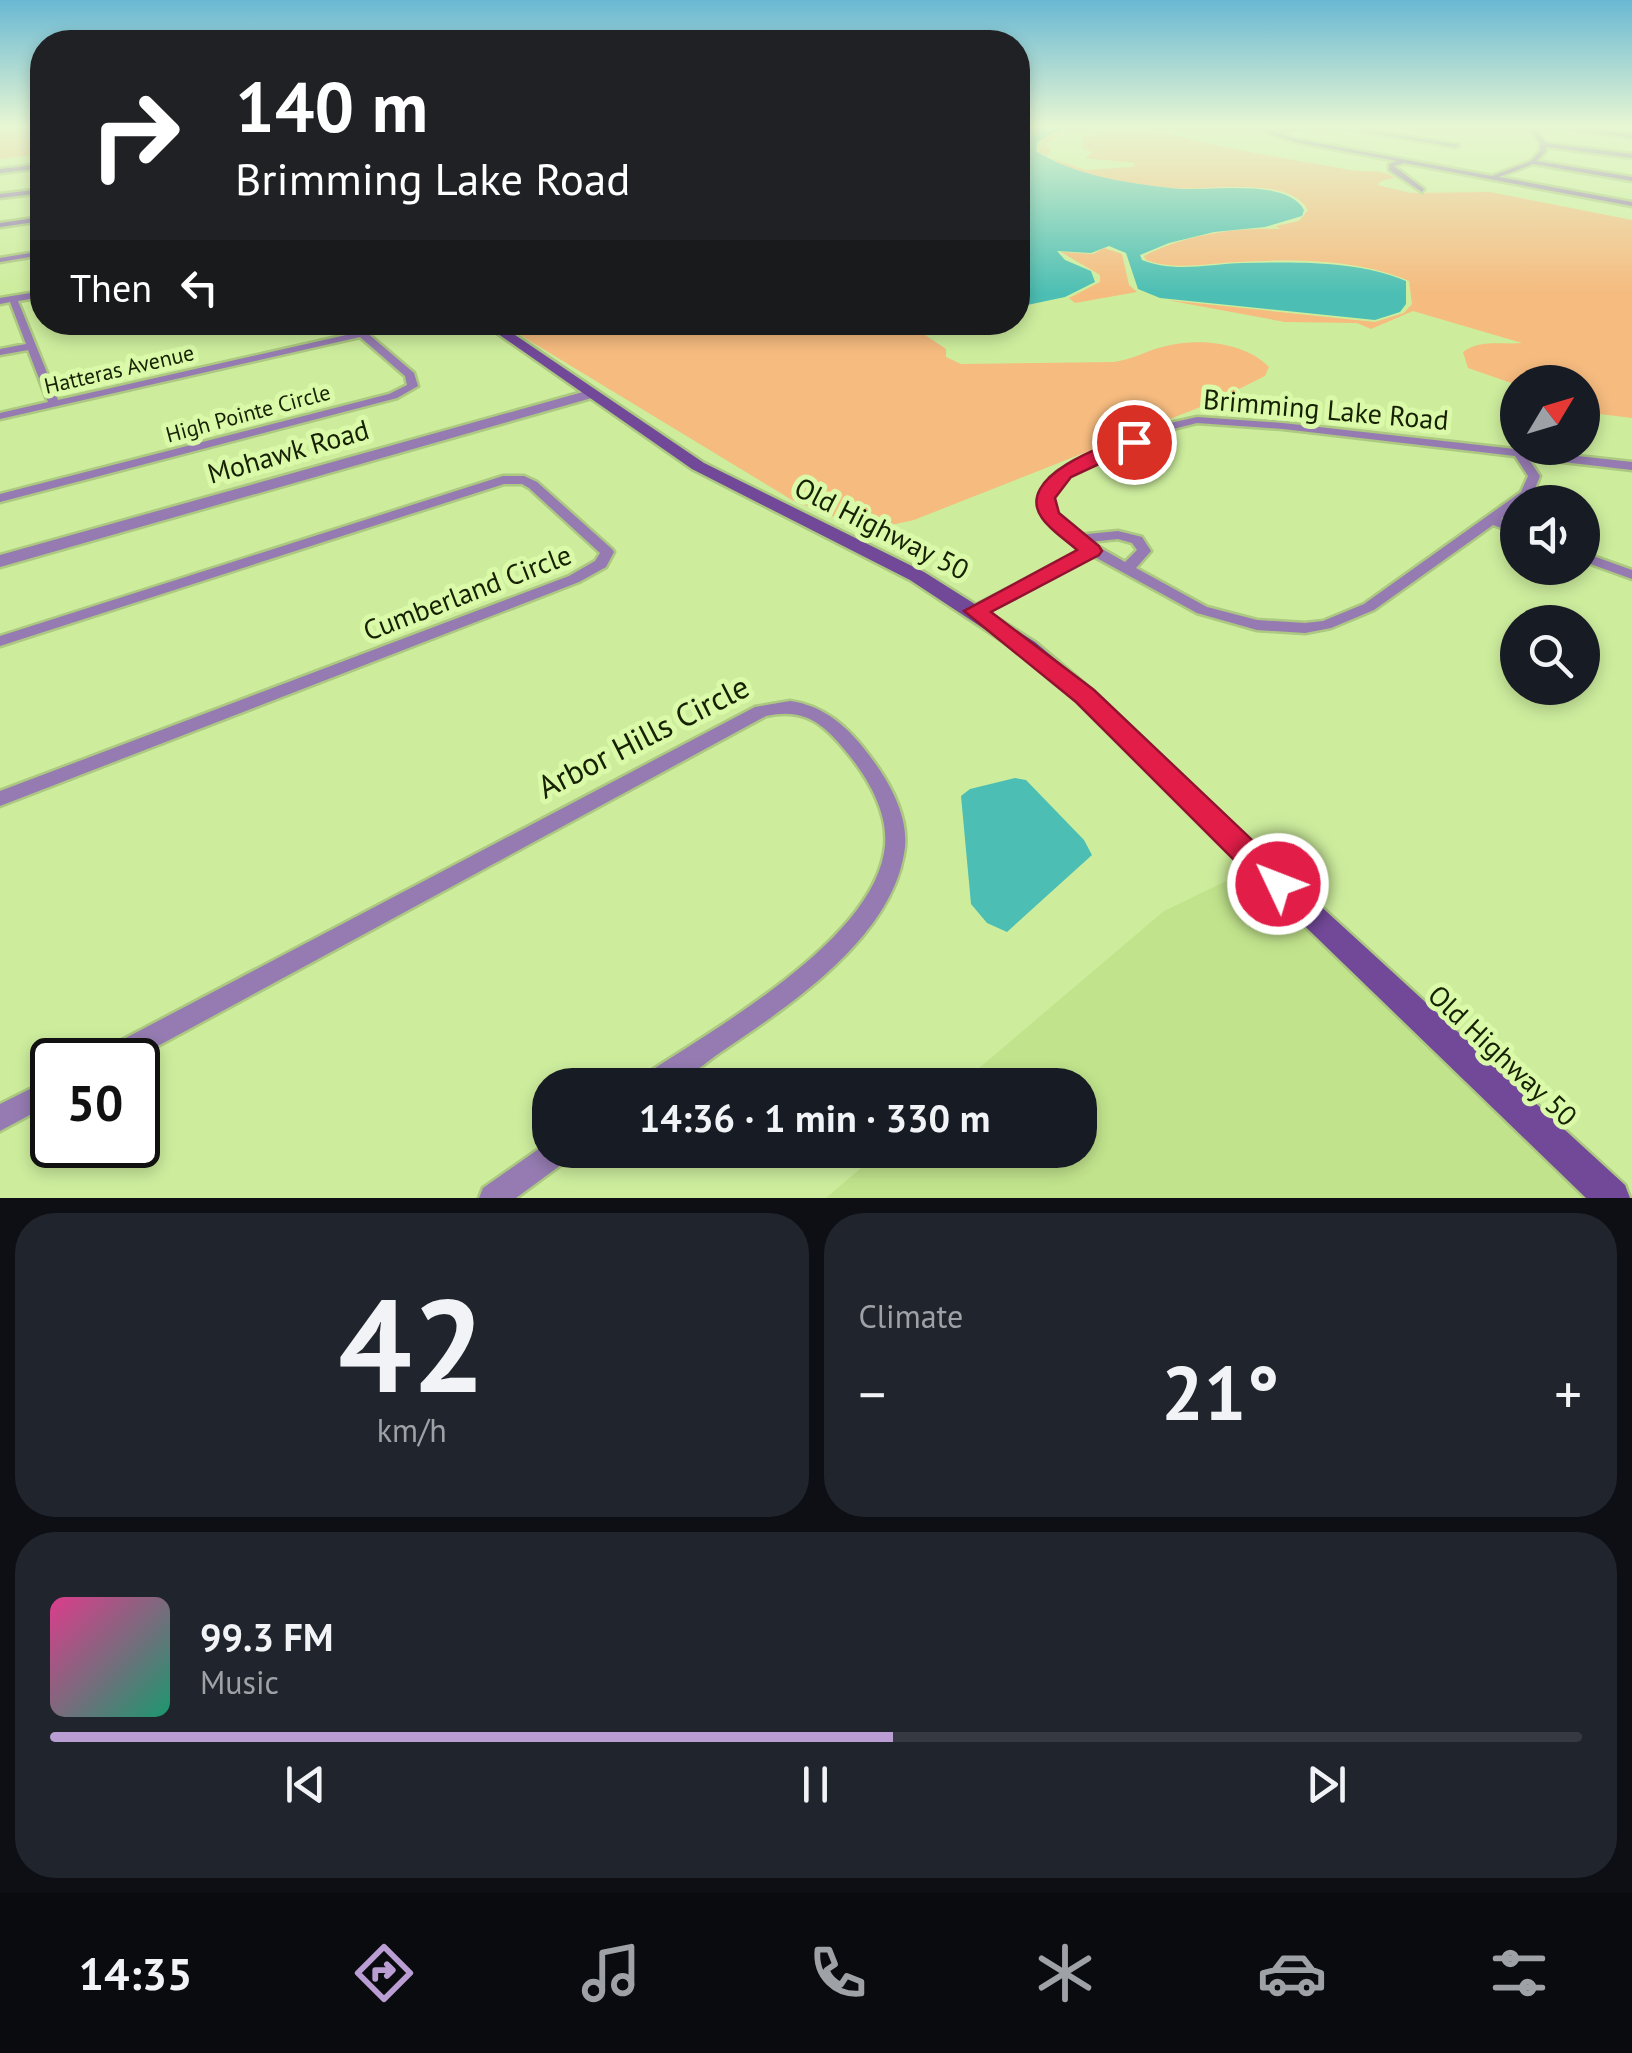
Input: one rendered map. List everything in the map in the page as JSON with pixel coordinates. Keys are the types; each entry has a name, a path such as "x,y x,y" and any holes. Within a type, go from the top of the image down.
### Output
{"main road":[{"name":"Old Highway 50","path":"506,335 698,466 886,560 975,611 1085,696 1612,1198"}],"street":[{"path":"1410,182 1422,190"},
{"path":"1513,182 1632,204"},
{"path":"0,196 30,192"},
{"path":"0,226 30,221"},
{"path":"0,260 30,255"},
{"path":"0,302 30,296"},
{"path":"13,299 54,404"},
{"name":"Hatteras Avenue","path":"0,416 359,335"},
{"name":"High Pointe Circle","path":"0,498 393,396 414,386 410,376 364,335"},
{"path":"0,352 31,346"},
{"name":"Mohawk Road","path":"0,562 590,394"},
{"name":"Brimming Lake Road","path":"1500,452 1224,420 1184,422 1054,481 1045,498 1056,524 1075,540 1202,610 1280,628 1326,625 1369,607 1527,494 1534,476 1526,465"},
{"name":"Brimming Lake Road","path":"1600,463 1632,466"},
{"name":"Cumberland Circle","path":"0,641 503,480 524,480 534,486 608,552 601,564 574,579 0,798"},
{"path":"1493,520 1500,523"},
{"path":"1075,540 1118,535 1136,540 1144,551 1126,569"},
{"path":"975,611 1091,551"},
{"path":"1600,563 1632,576"},
{"name":"Arbor Hills Circle","path":"149,1038 761,711 786,705 808,709 839,731 876,779 894,837 888,875 865,917 827,958 675,1068"},
{"path":"0,1118 30,1102"},
{"path":"493,1198 535,1168"}],"shaded area":[{"path":"1132,182 1380,182 1377,185 1411,193 1490,192 1632,220 1632,418 1600,414 1600,365 1500,365 1500,379 1468,368 1463,352 1484,344 1522,343 1413,311 1371,329 1357,323 1285,322 1167,300 1375,322 1404,313 1412,304 1409,281 1369,268 1282,261 1180,266 1146,260 1144,256 1193,238 1246,229 1280,229 1276,226 1299,221 1308,210 1298,199 1266,188 1173,188"},
{"path":"1104,248 1122,254 1129,285 1137,292 1075,303 1069,298 1100,282 1100,275 1061,252 1093,254"},
{"path":"520,335 925,335 946,349 946,357 961,364 1114,362 1192,342 1234,347 1269,367 1265,376 1213,402 914,520 867,530 792,500"},
{"path":"1253,875 1591,1198 826,1198 861,1168 1097,1168 1097,1068 979,1068 1164,911 1224,882"}],"water":[{"path":"1030,182 1131,182 1171,188 1243,188 1280,193 1294,199 1304,210 1302,216 1265,227 1214,232 1169,243 1140,255 1142,260 1179,267 1326,264 1367,269 1406,281 1406,304 1400,312 1375,320 1160,298 1138,289 1126,253 1109,246 1091,253 1057,251 1065,260 1091,271 1095,282 1065,297 1030,304"},
{"path":"1015,778 1026,780 1084,840 1092,855 1007,932 987,923 971,904 961,796 970,789"}],"route":[{"path":"1134,442 1064,473 1048,489 1045,498 1050,516 1091,551 975,611 1085,696 1278,884"}]}
